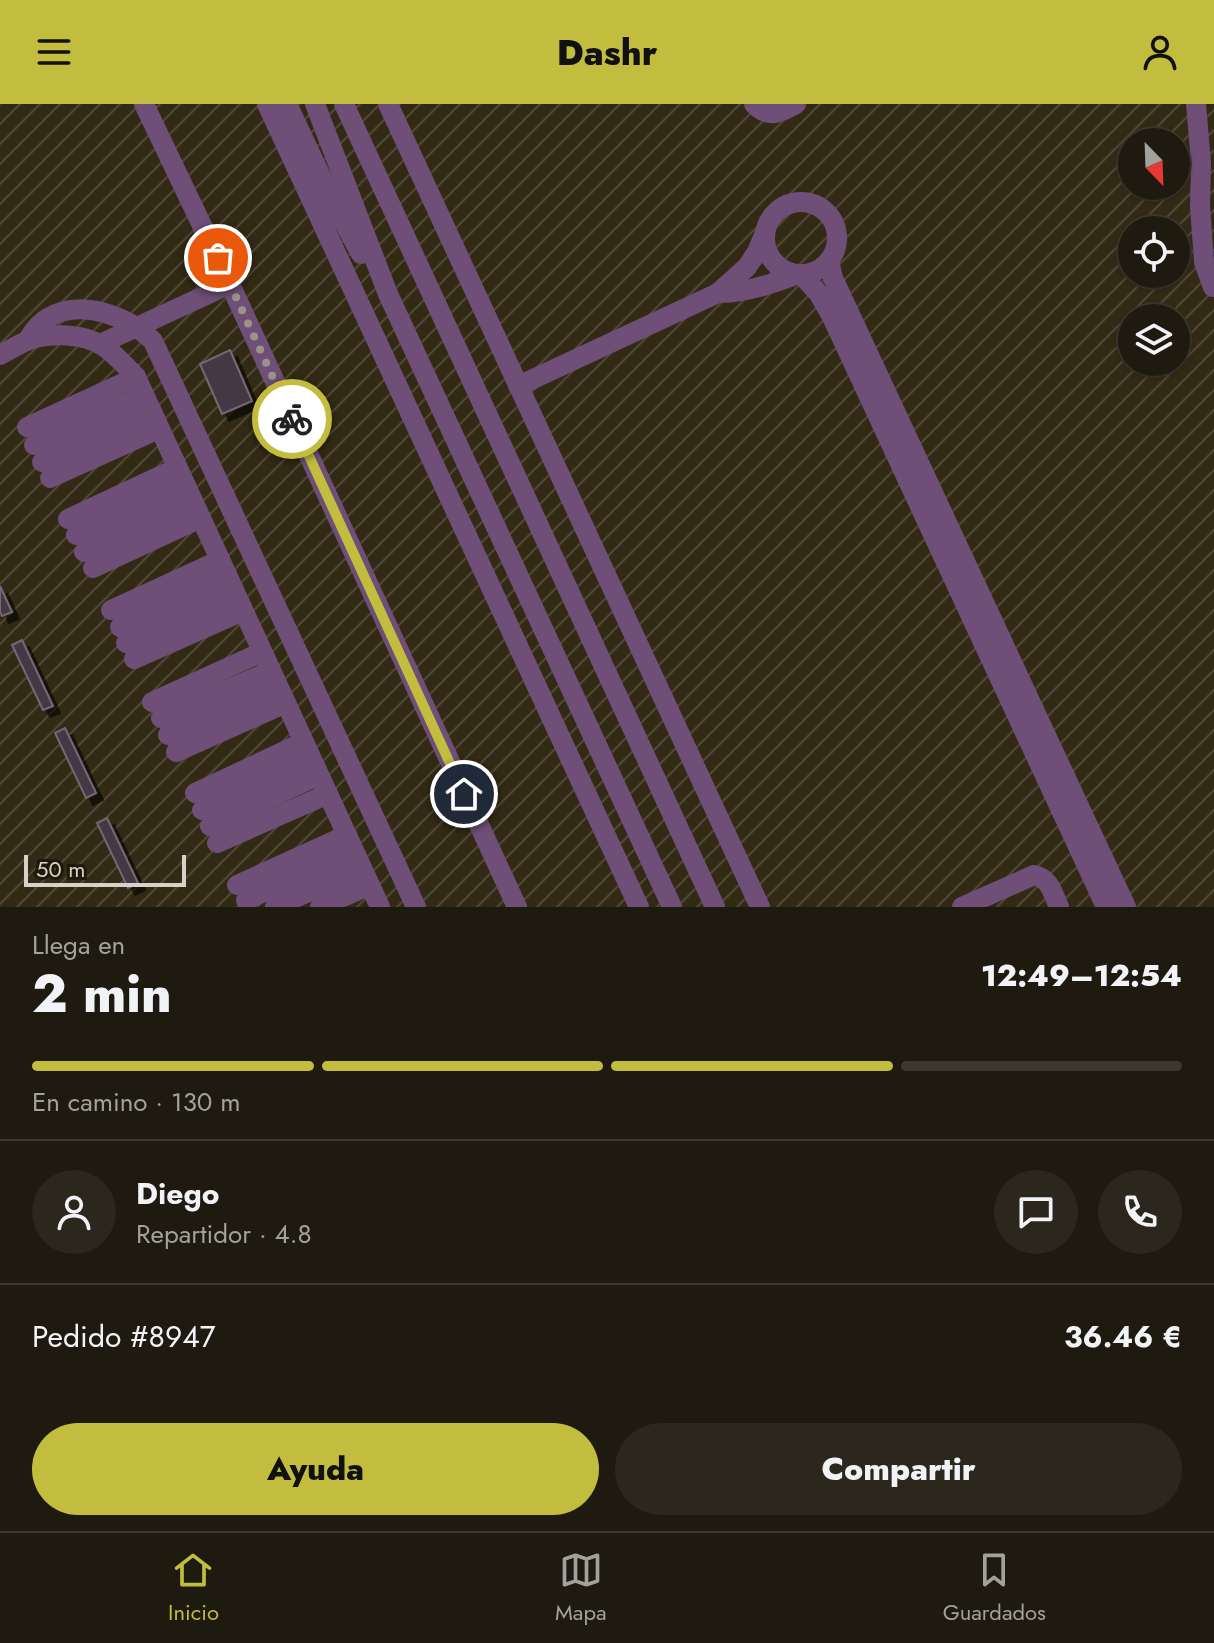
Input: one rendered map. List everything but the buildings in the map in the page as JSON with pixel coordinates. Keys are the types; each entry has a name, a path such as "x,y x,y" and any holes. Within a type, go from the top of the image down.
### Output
{"street":[{"path":"144,104 517,907"},
{"path":"267,104 639,907"},
{"path":"287,104 337,210 388,294"},
{"path":"315,104 388,294 672,907"},
{"path":"388,104 760,907"},
{"path":"754,104 767,113 775,114 796,104"},
{"path":"1196,104 1204,262 1214,287"},
{"path":"343,107 715,907"},
{"path":"518,386 718,293 747,267 773,214 790,203 800,201 820,207 828,214 837,232 837,242 829,261 821,268 735,294 718,293"},
{"path":"1214,204 1214,242"},
{"path":"765,233 765,244 774,262 782,269 800,274 819,294 832,317 1106,907"},
{"path":"829,261 840,293 1126,907"},
{"path":"100,344 230,284"},
{"path":"27,341 35,328 47,318 77,309 123,318 153,341 416,907"},
{"path":"0,355 27,341 49,336 72,336 100,344 119,358 148,403 380,907"},
{"path":"148,403 38,453 148,403"},
{"path":"189,494 80,544 189,494"},
{"path":"232,585 123,635 232,585"},
{"path":"274,678 164,727 274,678"},
{"path":"316,768 206,818 316,768"},
{"path":"241,892 358,860"},
{"path":"275,907 358,860"},
{"path":"320,907 358,860"},
{"path":"962,907 1034,875 1046,881 1059,907"}],"shaded area":[{"path":"0,104 1214,104 1214,907 0,907"}],"way so far":[{"path":"218,258 292,419"}],"route":[{"path":"292,419 464,794"}]}
